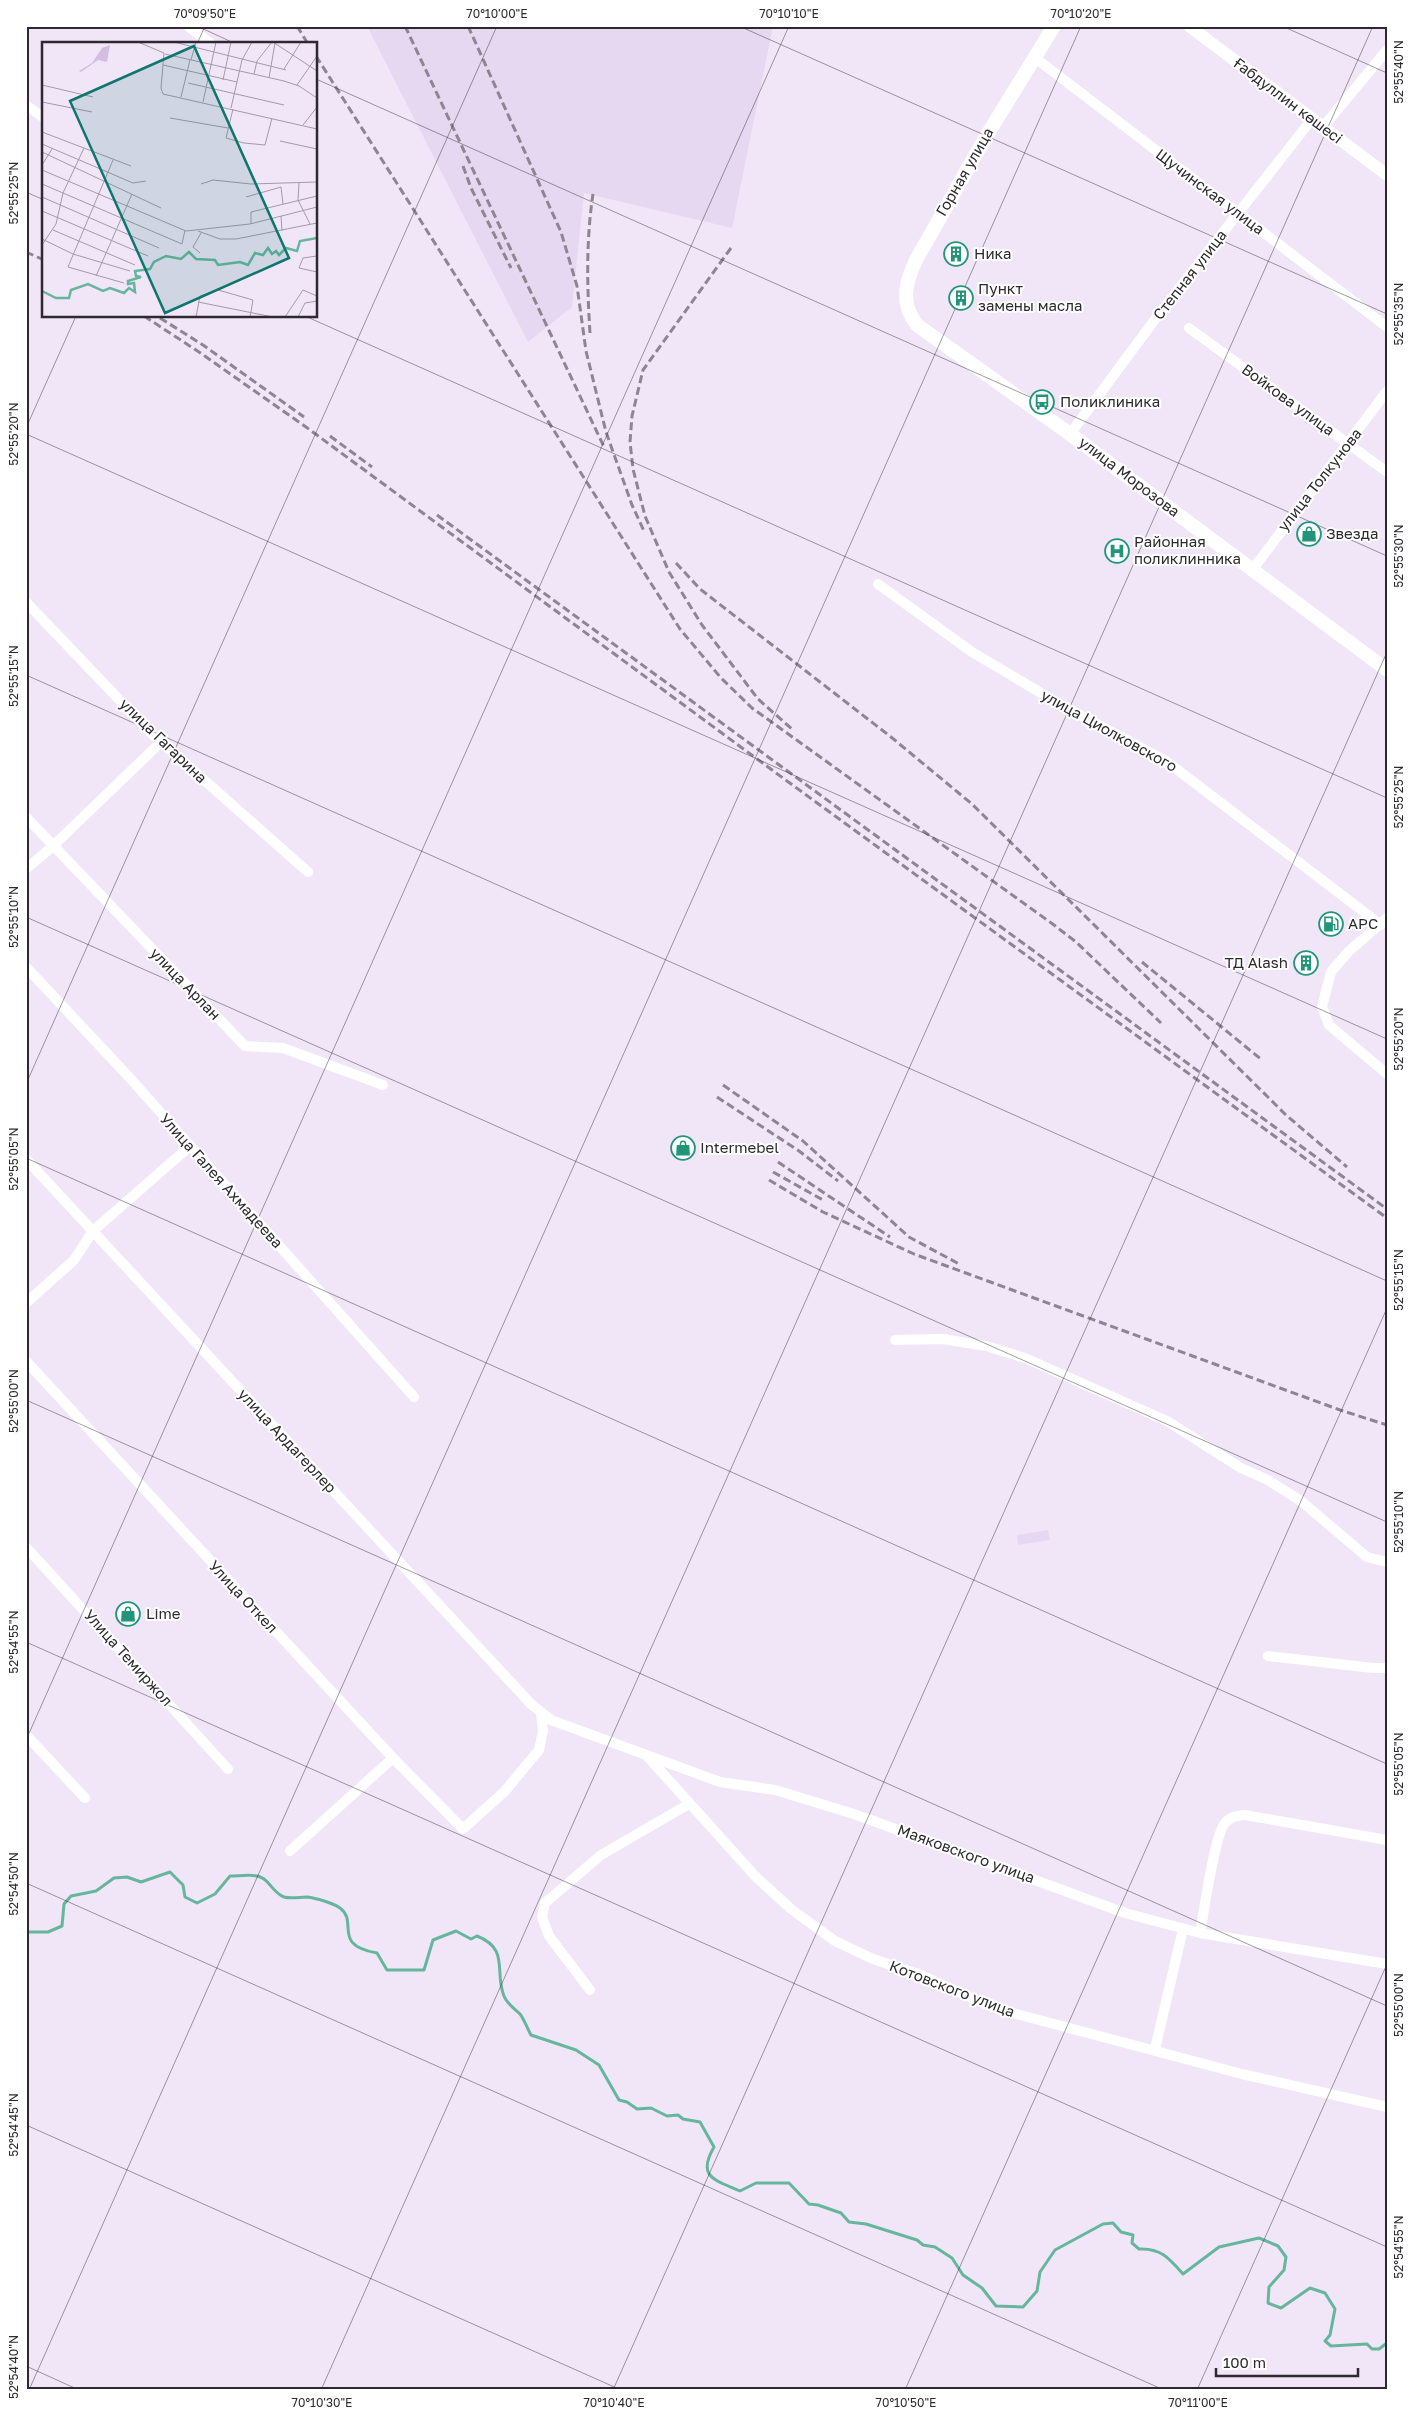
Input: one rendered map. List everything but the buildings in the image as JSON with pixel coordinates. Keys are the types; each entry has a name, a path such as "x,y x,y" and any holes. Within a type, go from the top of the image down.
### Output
{"main road":[{"name":"Горная улица","path":"917,325 910,316 905,304 907,280 944,209 1054,26"},
{"name":"улица Морозова","path":"917,325 1070,434 1387,670"}],"street":[{"path":"188,26 208,42"},
{"name":"Ғабдуллин көшесі","path":"1189,26 1387,175"},
{"path":"1323,127 1387,50"},
{"name":"Щучинская улица","path":"1034,57 1387,327"},
{"path":"26,105 42,117"},
{"name":"Степная улица","path":"1070,434 1162,310 1312,119"},
{"name":"Войкова улица","path":"1189,328 1387,472"},
{"name":"улица Толкунова","path":"1253,569 1387,391"},
{"name":"улица Циолковского","path":"878,584 972,652 1063,706 1166,760 1384,922"},
{"name":"улица Гагарина","path":"26,602 161,742 308,872"},
{"path":"26,870 161,742"},
{"name":"улица Арлан","path":"26,817 245,1046 283,1048 383,1085"},
{"path":"1384,922 1348,952 1331,972 1322,1007 1330,1025 1364,1057 1387,1074"},
{"name":"Улица Галея Ахмадеева","path":"26,967 190,1146 414,1397"},
{"path":"26,1303 74,1260 93,1231 190,1146"},
{"name":"улица Ардагерлер","path":"26,1159 541,1712 551,1720"},
{"path":"895,1340 943,1339 986,1346 1025,1358 1167,1422 1241,1468 1268,1480 1301,1501 1368,1557 1387,1562"},
{"name":"Улица Откел","path":"26,1361 393,1758 463,1829 505,1791 539,1750 543,1731 541,1712"},
{"name":"Улица Темиржол","path":"26,1547 228,1769"},
{"path":"1268,1656 1387,1668"},
{"name":"Маяковского улица","path":"551,1720 720,1782 775,1790 820,1802 1125,1913 1200,1933 1387,1964"},
{"path":"26,1735 85,1798"},
{"name":"Котовского улица","path":"647,1756 756,1878 791,1909 835,1942 873,1959 921,1975 994,2008 1092,2035 1155,2049 1242,2074 1387,2107"},
{"path":"290,1851 393,1758"},
{"path":"590,1990 549,1936 542,1917 545,1903 601,1855 689,1804"},
{"path":"1200,1933 1217,1844 1224,1824 1234,1816 1245,1815 1387,1840"},
{"path":"1155,2049 1182,1929"}],"shaded area":[{"path":"367,26 773,26 732,228 584,193 572,307 528,342"},
{"path":"1048,1530 1050,1540 1018,1545 1017,1535"}],"waterway":[{"path":"26,1932 48,1932 62,1926 64,1904 71,1896 96,1891 114,1878 127,1877 141,1882 170,1872 183,1885 185,1897 197,1903 215,1894 230,1876 248,1875 261,1877 284,1897 307,1897 333,1904 345,1914 348,1933 354,1945 377,1953 387,1970 424,1970 433,1940 456,1931 471,1939 477,1936 494,1947 499,1962 501,1987 505,1999 520,2014 531,2035 576,2050 599,2065 619,2100 627,2102 637,2109 651,2108 667,2116 678,2115 683,2119 700,2122 714,2147 707,2165 708,2172 716,2180 740,2191 756,2183 789,2183 809,2204 841,2213 849,2222 866,2224 917,2240 923,2245 935,2247 952,2258 963,2275 982,2288 996,2306 1023,2307 1037,2291 1040,2272 1055,2250 1103,2224 1113,2223 1121,2232 1133,2235 1132,2243 1139,2249 1159,2252 1183,2274 1219,2247 1259,2238 1278,2246 1286,2257 1284,2270 1269,2287 1268,2303 1281,2308 1310,2288 1325,2293 1335,2309 1330,2335 1325,2341 1331,2346 1367,2344 1372,2349 1379,2349 1387,2343"}],"railway":[{"path":"297,26 307,42"},
{"path":"405,26 605,449"},
{"path":"468,26 561,232 577,286 586,351 606,432 632,505 644,531"},
{"path":"318,59 680,629 721,678 752,708 1076,942 1161,1023"},
{"path":"463,166 471,188 511,268"},
{"path":"590,333 588,263 593,194"},
{"path":"731,248 643,370 632,416 630,442 633,469 645,516 669,572 702,625 758,699 793,730"},
{"path":"26,252 42,259"},
{"path":"147,318 306,427 787,781 1387,1218"},
{"path":"160,318 203,345 304,417"},
{"path":"330,436 372,467"},
{"path":"437,515 1387,1209"},
{"path":"676,563 700,589 891,737 972,804 1286,1115 1347,1167"},
{"path":"1142,962 1262,1060"},
{"path":"723,1085 803,1141 909,1237 961,1265"},
{"path":"717,1097 799,1151 838,1181"},
{"path":"778,1162 890,1237"},
{"path":"773,1172 823,1200"},
{"path":"769,1180 823,1212 914,1254 1340,1410 1387,1425"}],"place":[{"name":"Ника","path":"956,254"},
{"name":"Пункт замены масла","path":"961,298"},
{"name":"Поликлиника","path":"1042,402"},
{"name":"Звезда","path":"1309,534"},
{"name":"Районная поликлинника","path":"1117,551"},
{"name":"АРС","path":"1331,924"},
{"name":"ТД Alash","path":"1306,963"},
{"name":"Intermebel","path":"683,1148"},
{"name":"Lime","path":"128,1614"}]}
